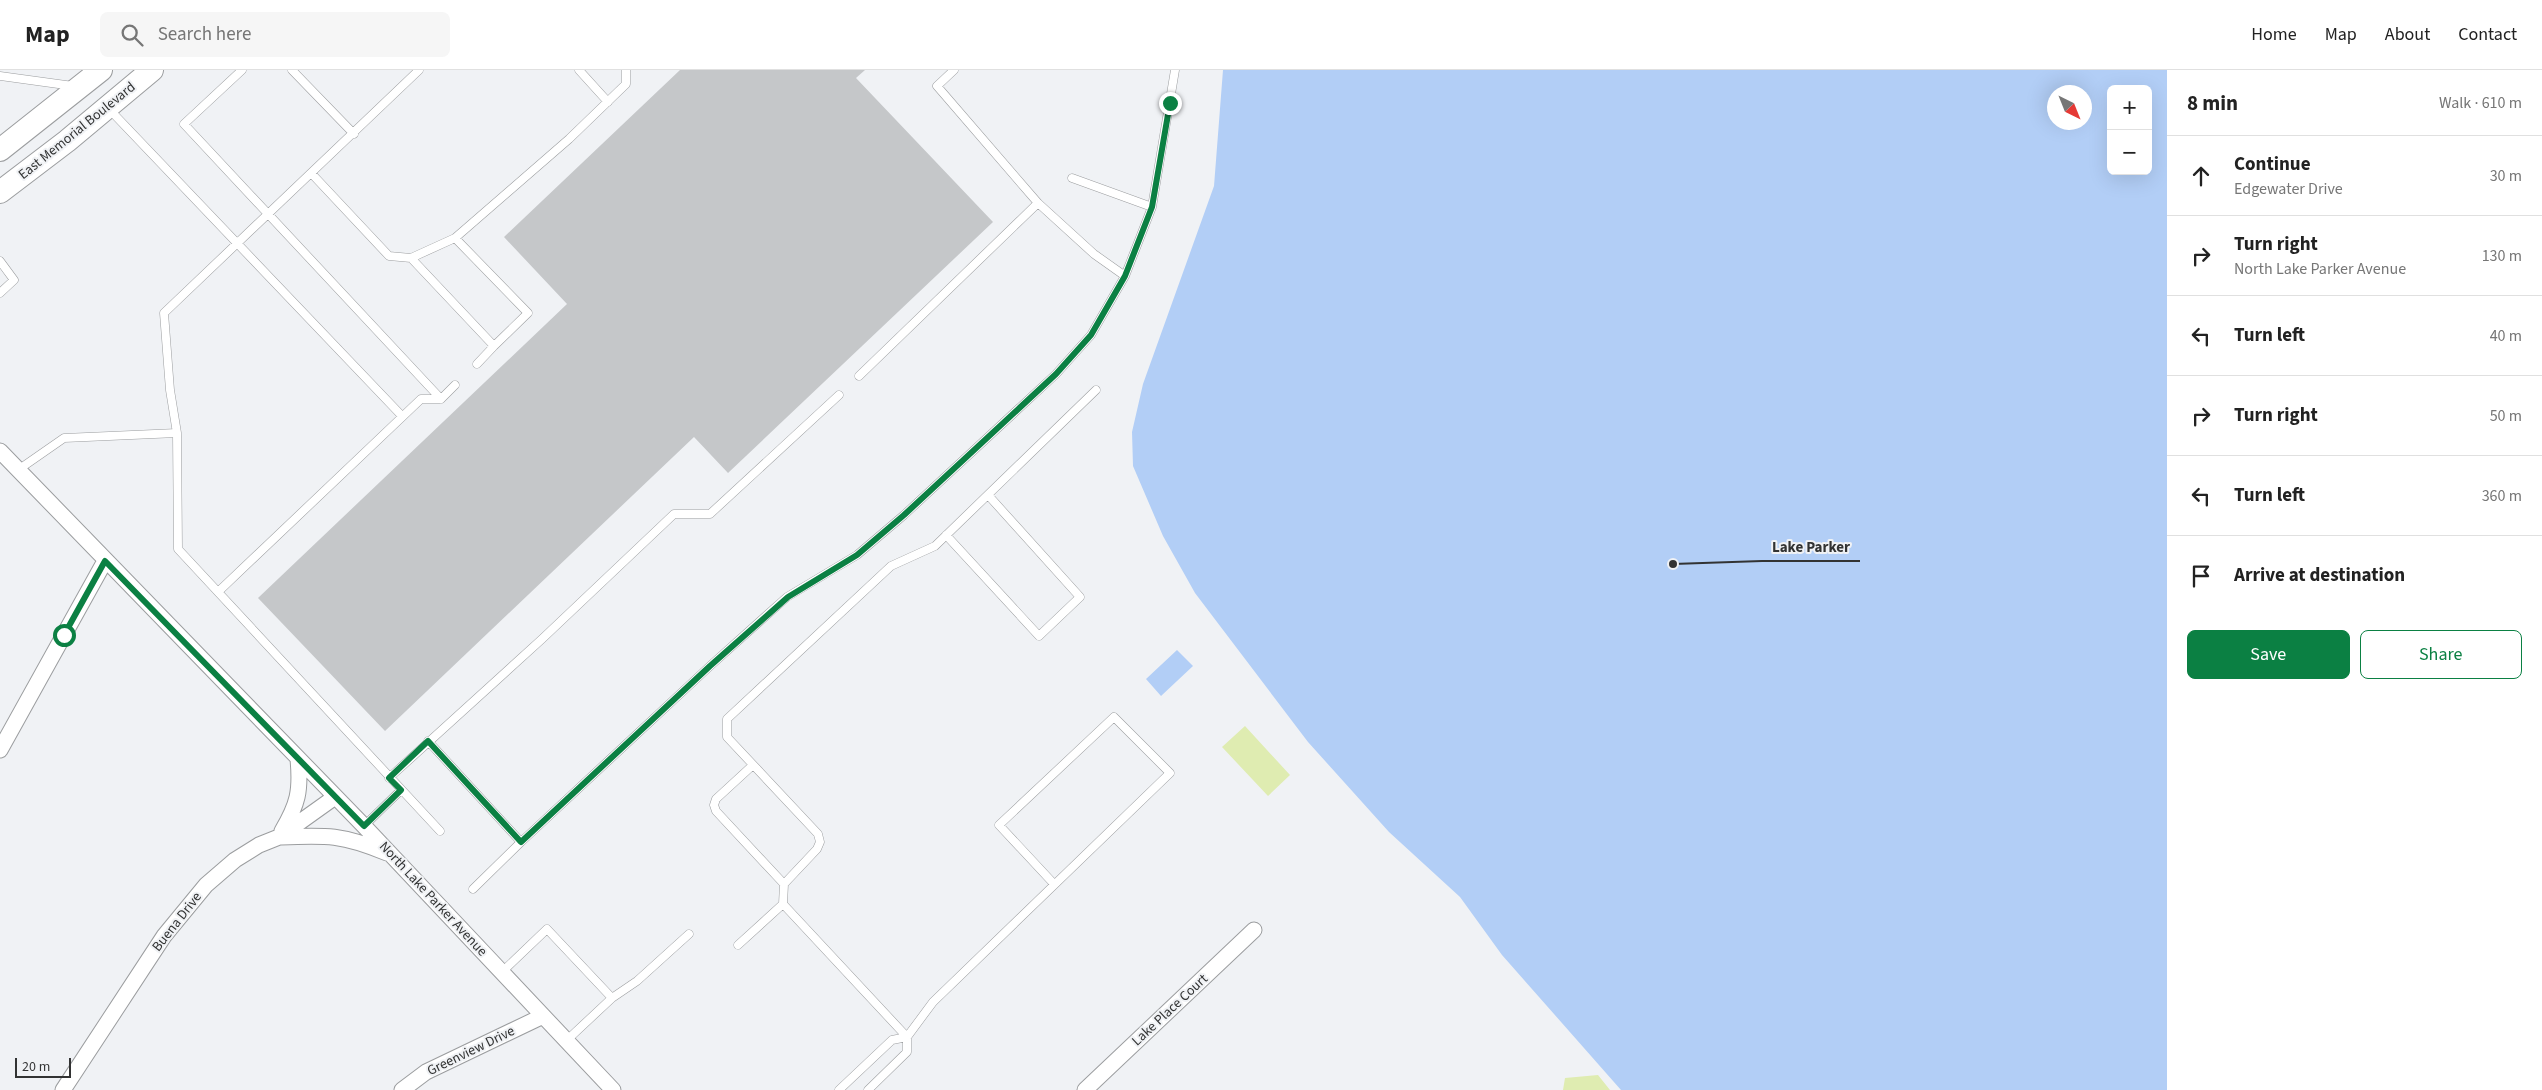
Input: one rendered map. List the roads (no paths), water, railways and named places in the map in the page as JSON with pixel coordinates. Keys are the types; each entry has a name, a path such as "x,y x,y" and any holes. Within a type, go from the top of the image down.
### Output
{"main road":[{"path":"0,150 100,70"},
{"name":"East Memorial Boulevard","path":"0,192 152,70"}],"street":[{"name":"North Lake Parker Avenue","path":"0,451 391,854 613,1090"},
{"path":"0,750 105,561"},
{"path":"279,837 298,802 301,786 298,759"},
{"name":"Buena Drive","path":"63,1090 164,936 184,909 206,885 235,860 259,845 279,837 335,797"},
{"path":"279,837 332,835 355,840 391,854"},
{"name":"Lake Place Court","path":"1085,1090 1254,930"},
{"name":"Greenview Drive","path":"402,1090 426,1072 543,1016"}],"lane":[{"path":"242,70 184,124 441,399"},
{"path":"292,70 354,134"},
{"path":"419,70 164,313 170,390 176,433 178,549 440,831"},
{"path":"578,70 608,102"},
{"path":"312,174 389,256 411,258 455,238 608,102 626,84 626,70"},
{"path":"954,70 937,86 1038,203 1094,254 1125,276"},
{"path":"473,889 746,632 788,597 857,555 917,504 1056,374 1091,335 1125,276 1152,207 1175,70"},
{"path":"0,76 80,87"},
{"path":"107,108 402,416"},
{"path":"1072,178 1152,207"},
{"path":"859,376 1038,203"},
{"path":"455,238 528,313 477,364"},
{"path":"411,258 494,346"},
{"path":"0,261 14,280 0,293"},
{"path":"219,591 421,399 441,399 455,385"},
{"path":"738,946 783,904 784,884 817,849 820,842 818,834 727,737 727,719 890,566 935,546 1096,390"},
{"path":"389,778 542,639 674,514 710,514 839,395"},
{"path":"18,470 64,438 176,433"},
{"path":"946,535 1039,636 1080,597 988,495"},
{"path":"868,1090 907,1052 907,1037 933,1002 1170,773 1114,717 999,825 1054,884"},
{"path":"428,741 521,842"},
{"path":"753,765 716,799 714,806 716,811 784,884"},
{"path":"364,826 401,790"},
{"path":"783,904 907,1037"},
{"path":"502,972 548,929 612,998"},
{"path":"566,1041 612,998 637,981 689,934"},
{"path":"839,1090 892,1040 907,1037"}],"water":[{"path":"1223,70 2167,70 2167,1090 1621,1090 1502,955 1460,897 1389,832 1308,742 1195,593 1163,536 1133,466 1132,432 1143,384 1214,186"},
{"path":"1177,650 1193,666 1161,696 1146,679"}],"place":[{"name":"Lake Parker","path":"1673,564"}]}
